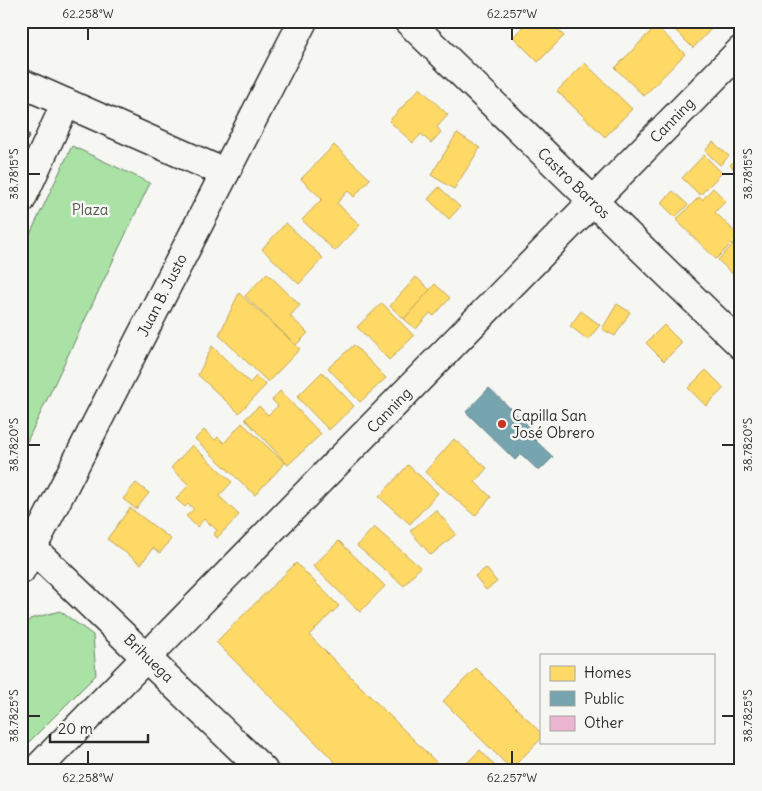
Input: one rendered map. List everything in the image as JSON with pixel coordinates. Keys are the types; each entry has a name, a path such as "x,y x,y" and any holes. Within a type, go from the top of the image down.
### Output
{"street":[{"name":"Juan B. Justo","path":"27,559 303,21"},
{"name":"Castro Barros","path":"408,21 592,202 741,344"},
{"name":"Canning","path":"36,770 741,50"},
{"path":"21,83 226,173"},
{"path":"21,200 66,103"},
{"name":"Brihuega","path":"27,559 147,656 263,770"}],"green space":[{"name":"Plaza","path":"72,146 150,183 21,454 21,253"},
{"path":"60,611 93,635 96,675 21,750 21,637 30,619"}],"building: Homes":[{"path":"528,21 549,21 564,36 538,62 513,37"},
{"path":"552,21 570,21 561,30"},
{"path":"666,21 718,21 718,22 693,48"},
{"path":"656,26 685,54 644,96 615,68"},
{"path":"585,63 632,109 605,137 557,91"},
{"path":"420,88 448,115 437,127 441,132 431,143 421,134 413,143 389,121"},
{"path":"457,133 480,148 454,189 431,175"},
{"path":"713,142 729,156 720,165 705,151"},
{"path":"334,145 370,179 354,197 348,191 337,203 360,225 335,251 302,220 322,199 301,179"},
{"path":"741,154 741,176 730,165"},
{"path":"704,155 722,173 700,195 682,178"},
{"path":"439,187 460,207 449,219 428,199"},
{"path":"713,188 726,201 715,212 739,236 716,259 676,220 699,197 702,200"},
{"path":"673,191 688,205 675,217 661,203"},
{"path":"286,223 323,258 299,284 262,249"},
{"path":"741,236 741,282 718,260"},
{"path":"267,273 300,305 290,316 308,333 296,345 245,296"},
{"path":"416,277 430,290 404,319 390,306"},
{"path":"435,284 450,298 434,316 430,313 416,329 404,319"},
{"path":"239,293 300,349 268,382 219,335"},
{"path":"382,303 414,336 389,360 357,327"},
{"path":"617,304 630,312 615,336 602,329"},
{"path":"581,311 600,325 588,340 570,326"},
{"path":"664,325 682,343 664,361 646,343"},
{"path":"354,345 386,378 360,402 328,368"},
{"path":"212,346 250,383 256,376 266,385 239,413 198,375"},
{"path":"706,370 724,388 706,406 688,388"},
{"path":"322,372 354,406 329,430 297,397"},
{"path":"280,391 321,434 288,465 245,419 259,406 268,415 278,406 272,400"},
{"path":"242,423 285,463 255,495 195,439 204,430 215,440 218,437 224,443"},
{"path":"454,439 487,468 475,482 491,497 475,516 425,472"},
{"path":"192,445 232,482 219,496 239,515 217,538 214,534 217,530 204,519 197,527 186,516 194,509 188,504 185,507 176,499 189,485 171,468"},
{"path":"408,465 438,493 410,524 379,497"},
{"path":"136,483 149,493 136,509 123,499"},
{"path":"130,508 171,539 160,553 153,548 141,564 107,539"},
{"path":"436,510 456,534 431,555 410,531"},
{"path":"374,527 420,567 404,586 357,546"},
{"path":"339,541 385,586 360,612 313,566"},
{"path":"296,563 339,606 309,635 444,770 343,770 216,642"},
{"path":"486,568 497,582 486,590 475,576"},
{"path":"476,668 540,732 540,740 511,769 443,701"},
{"path":"480,750 499,770 460,770"}],"building: Public":[{"name":"Capilla San José Obrero","path":"489,388 539,436 535,440 553,457 539,471 521,454 515,460 466,412"}],"building: Other":[{"path":"21,130 30,135 21,151"}],"place":[{"name":"Capilla San José Obrero","path":"502,424"}]}
